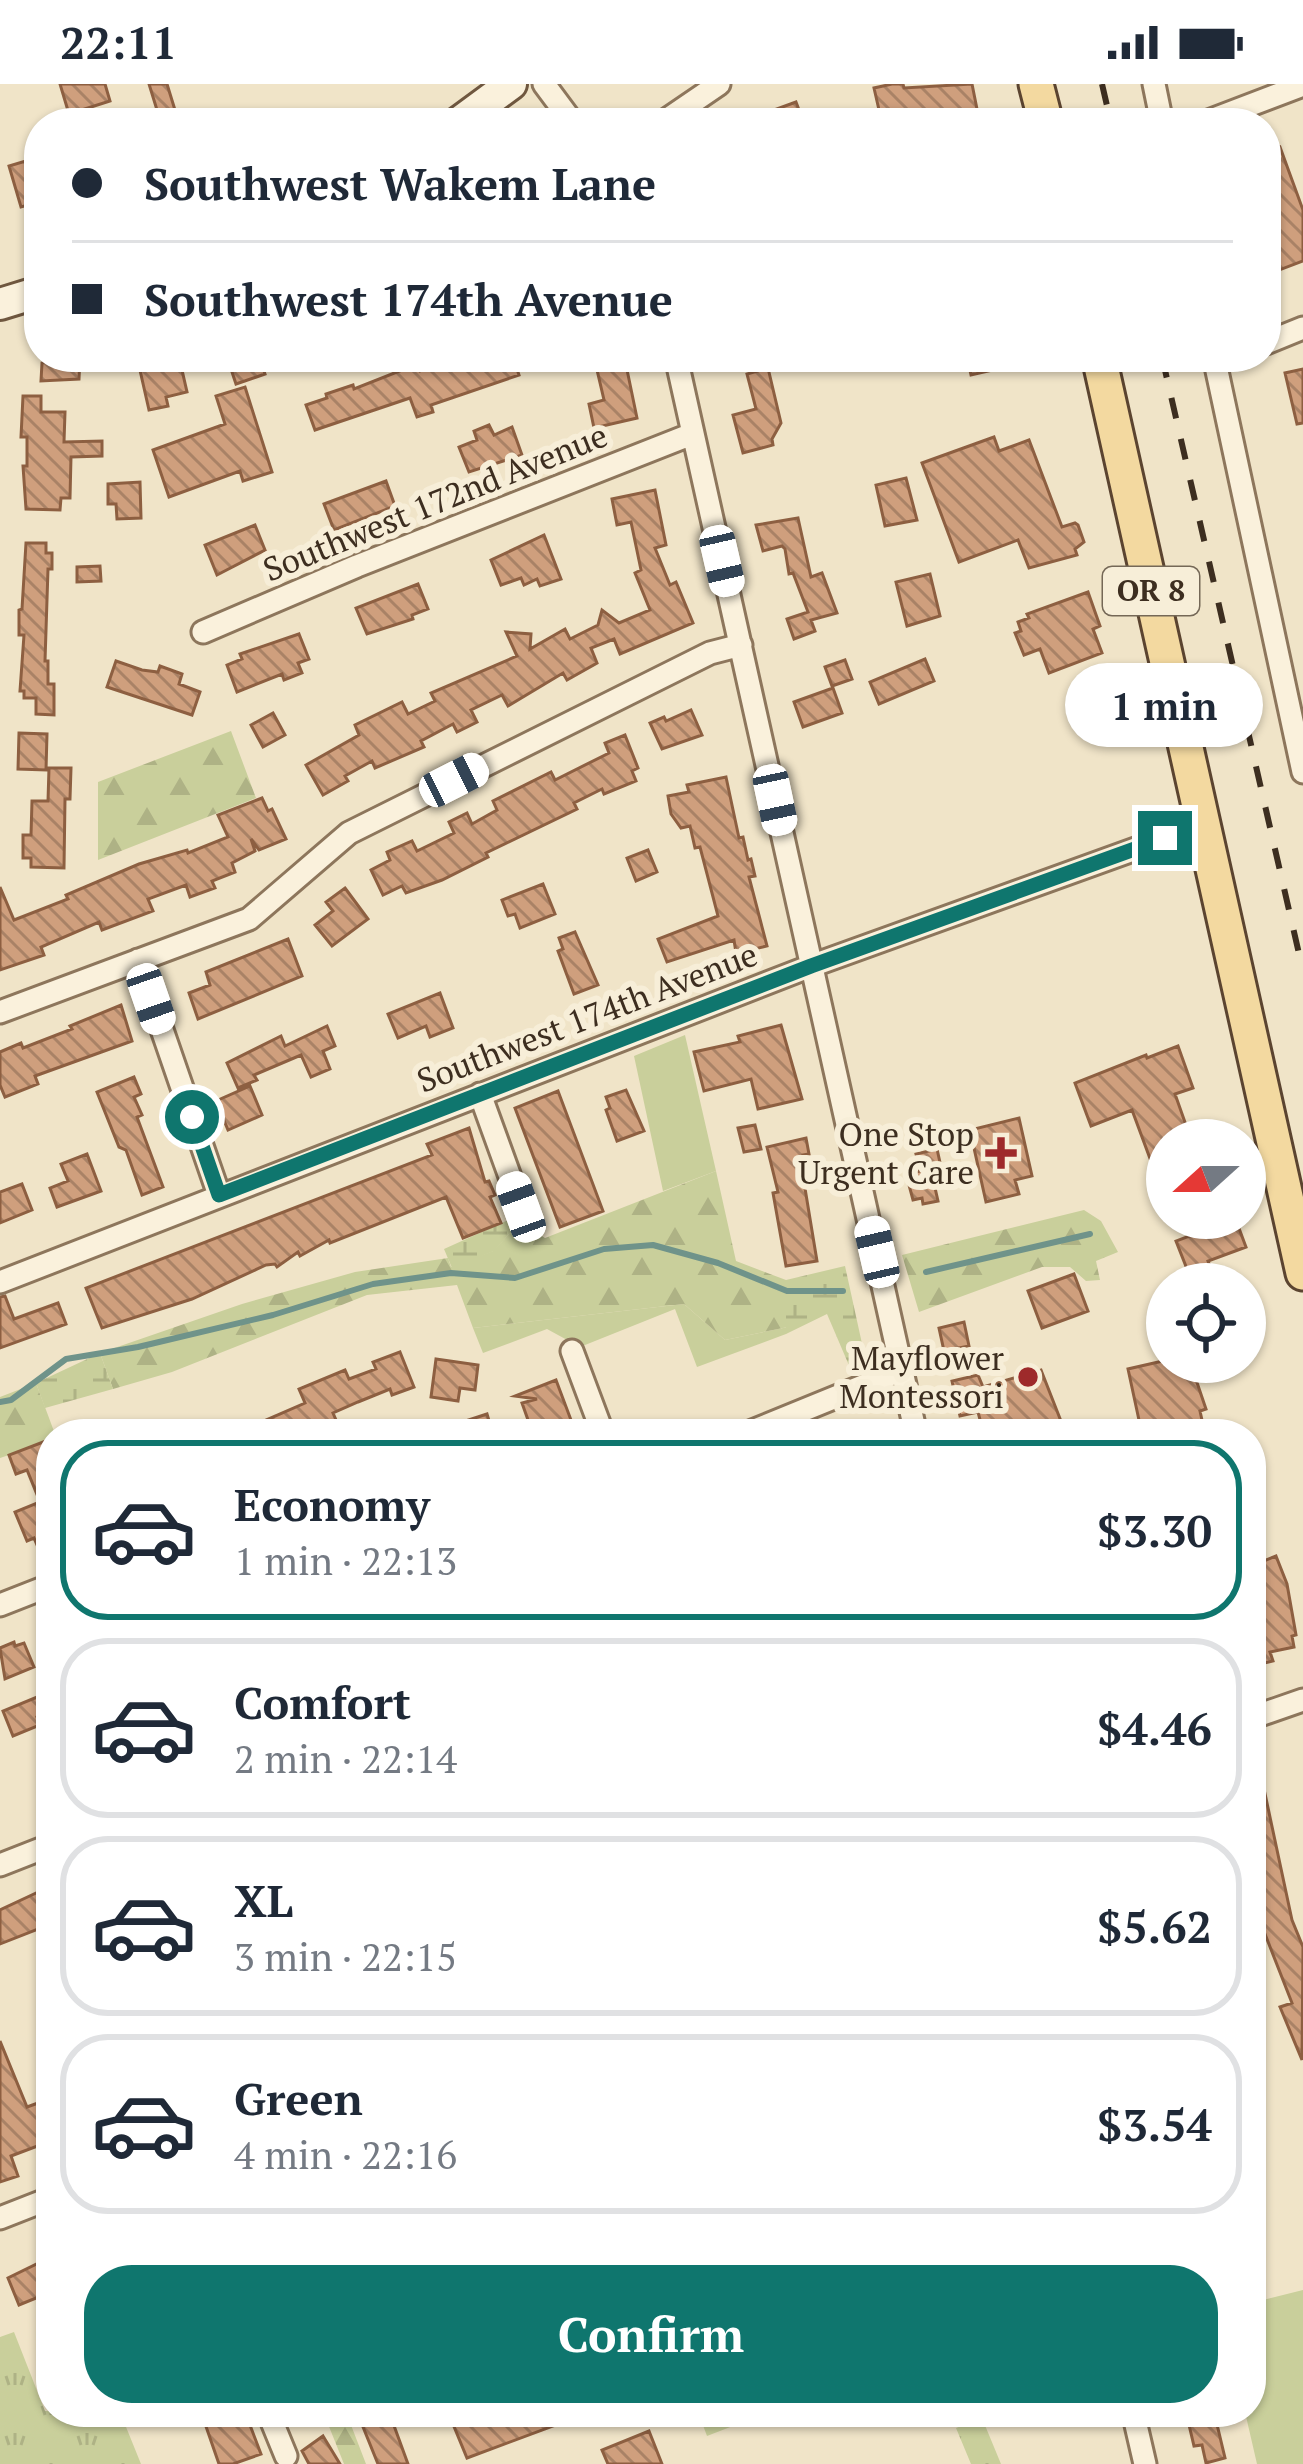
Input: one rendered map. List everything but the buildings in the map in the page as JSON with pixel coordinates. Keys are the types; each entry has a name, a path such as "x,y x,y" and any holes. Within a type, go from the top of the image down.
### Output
{"main road":[{"path":"478,108 511,84"},
{"name":"OR 8","path":"1102,372 1303,1273"}],"street":[{"path":"684,108 719,84"},
{"path":"1242,108 1303,85"},
{"path":"679,372 913,1419"},
{"path":"1222,372 1303,772"},
{"name":"Southwest 172nd Avenue","path":"203,632 692,434"},
{"path":"0,1012 249,919 278,898 335,842 368,822 710,653 741,645"},
{"name":"Southwest 174th Avenue","path":"0,1282 811,966 1202,825"},
{"path":"138,960 219,1195"},
{"path":"480,1094 521,1207"},
{"path":"572,1352 597,1419"},
{"path":"782,1419 902,1370"},
{"path":"0,1605 36,1591"},
{"path":"1266,1713 1303,1700"},
{"path":"0,1865 36,1851"},
{"path":"0,2218 36,2204"},
{"path":"274,2427 286,2456"},
{"path":"1136,2427 1145,2464"}],"green space":[{"path":"231,731 256,798 98,860 98,782"},
{"path":"685,1035 716,1171 663,1191 634,1056"},
{"path":"716,1171 736,1261 786,1280 788,1327 725,1340 684,1304 473,1328 457,1285 367,1295 172,1372 113,1389 100,1353 242,1304 355,1272 448,1258 451,1267 493,1251 509,1234 527,1227 545,1238"},
{"path":"1084,1210 1101,1221 1118,1252 1096,1261 1100,1280 1086,1281 1070,1267 1042,1267 919,1312 902,1255"},
{"path":"513,1218 518,1231 494,1251 452,1268 444,1249"},
{"path":"845,1266 868,1371 854,1377 827,1314 786,1334 786,1280"},
{"path":"684,1304 725,1340 788,1327 786,1334 697,1367 675,1309 580,1347 547,1329 483,1353 473,1328"},
{"path":"100,1353 113,1389 45,1408 36,1383"},
{"path":"36,1383 49,1419 36,1419 36,1446 0,1458 0,1397"},
{"path":"1303,2290 1303,2464 1257,2464 1248,2427 1266,2427 1266,2299"},
{"path":"14,2332 36,2388 36,2427 126,2427 141,2464 0,2464 0,2337"},
{"path":"329,2427 352,2427 366,2464 344,2464"},
{"path":"704,2427 730,2427 707,2436"},
{"path":"986,2427 1001,2464 971,2464 956,2428"}],"waterway":[{"path":"926,1272 1090,1234"},
{"path":"0,1402 11,1400 66,1359 273,1315 373,1284 451,1273 515,1278 604,1249 653,1245 718,1263 787,1291 843,1291"}],"railway":[{"path":"1102,84 1108,108"},
{"path":"1165,372 1303,971"}],"place":[{"name":"One Stop Urgent Care","path":"1001,1153"},
{"name":"Mayflower Montessori","path":"1028,1377"}],"route":[{"path":"192,1117 219,1195 811,966 1165,838"}]}
